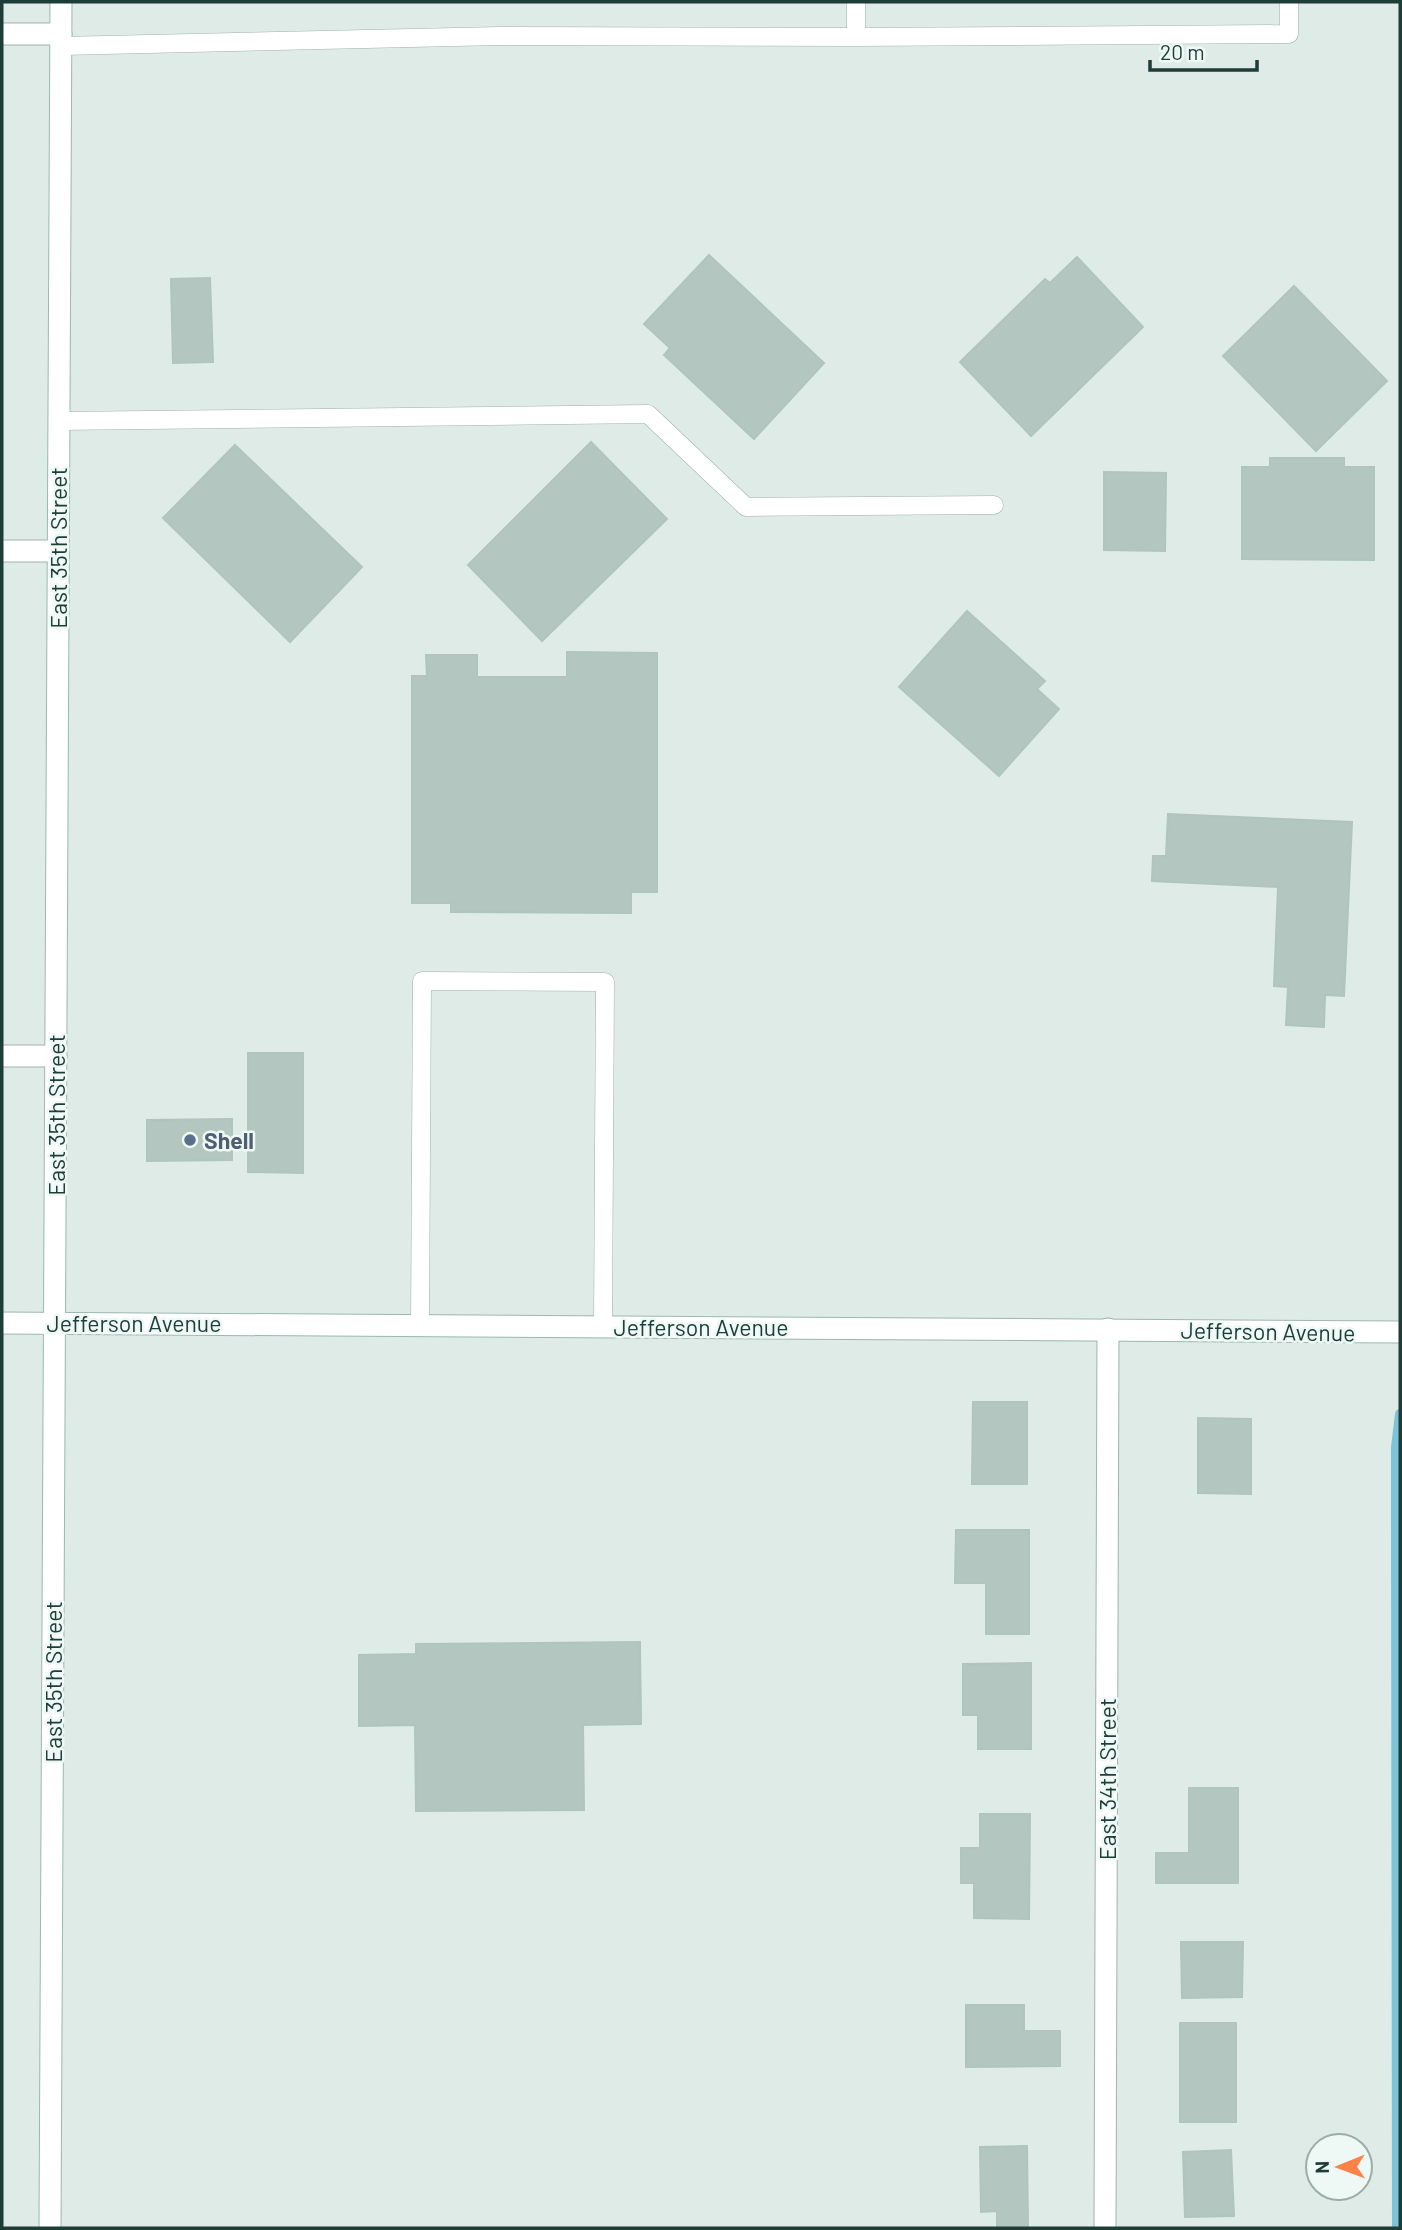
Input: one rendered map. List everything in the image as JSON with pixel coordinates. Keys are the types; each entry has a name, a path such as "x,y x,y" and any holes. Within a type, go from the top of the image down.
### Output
{"street":[{"name":"East 35th Street","path":"50,2228 61,2"},
{"path":"2,34 61,40"},
{"path":"2,551 58,551"},
{"path":"2,1056 56,1056"},
{"name":"Jefferson Avenue","path":"2,1323 1400,1332"},
{"name":"East 34th Street","path":"1105,2228 1108,1329"}],"lane":[{"path":"856,2 856,37"},
{"path":"61,40 1289,34 1289,2"},
{"path":"59,421 648,414 746,507 994,505"},
{"path":"420,1325 422,981 605,982 603,1326"}],"building":[{"path":"709,255 824,363 754,439 664,355 670,348 644,324"},
{"path":"1077,257 1143,327 1031,436 960,362 1045,279 1050,283"},
{"path":"210,278 213,362 173,363 171,279"},
{"path":"1294,286 1387,381 1316,451 1223,356"},
{"path":"591,442 667,519 542,641 468,565"},
{"path":"235,445 362,567 290,642 163,518"},
{"path":"1270,458 1344,458 1344,467 1374,467 1374,560 1242,559 1242,467 1270,467"},
{"path":"1104,472 1166,473 1165,551 1104,550"},
{"path":"967,611 1045,681 1037,689 1059,709 999,776 899,687"},
{"path":"567,652 657,653 657,892 631,892 631,913 451,912 451,903 412,903 412,676 427,676 426,655 477,655 477,677 567,677"},
{"path":"1168,814 1352,822 1344,996 1325,995 1324,1027 1286,1025 1288,987 1274,986 1278,887 1152,881 1153,856 1166,856"},
{"path":"248,1053 303,1053 303,1173 248,1172"},
{"name":"Shell","path":"232,1119 232,1160 147,1161 147,1120"},
{"path":"973,1402 1027,1402 1027,1484 972,1484"},
{"path":"1198,1418 1251,1419 1251,1494 1198,1493"},
{"path":"956,1530 1029,1530 1029,1634 986,1634 986,1583 955,1583"},
{"path":"640,1642 641,1724 583,1725 584,1810 416,1811 415,1725 359,1726 359,1655 416,1654 416,1644"},
{"path":"1031,1663 1031,1749 978,1749 978,1715 963,1715 963,1664"},
{"path":"1189,1788 1238,1788 1238,1883 1156,1883 1156,1853 1189,1853"},
{"path":"980,1814 1030,1814 1029,1919 974,1918 974,1883 961,1883 961,1848 980,1848"},
{"path":"1181,1942 1243,1942 1242,1997 1182,1998"},
{"path":"966,2005 1024,2005 1024,2031 1060,2031 1060,2066 966,2067"},
{"path":"1180,2023 1236,2023 1236,2122 1180,2122"},
{"path":"1027,2146 1028,2228 997,2228 997,2211 981,2212 980,2147"},
{"path":"1231,2150 1234,2216 1185,2217 1183,2152"}],"waterway":[{"path":"1397,2228 1396,1447 1400,1414"}],"place":[{"name":"Shell","path":"190,1140"}]}
